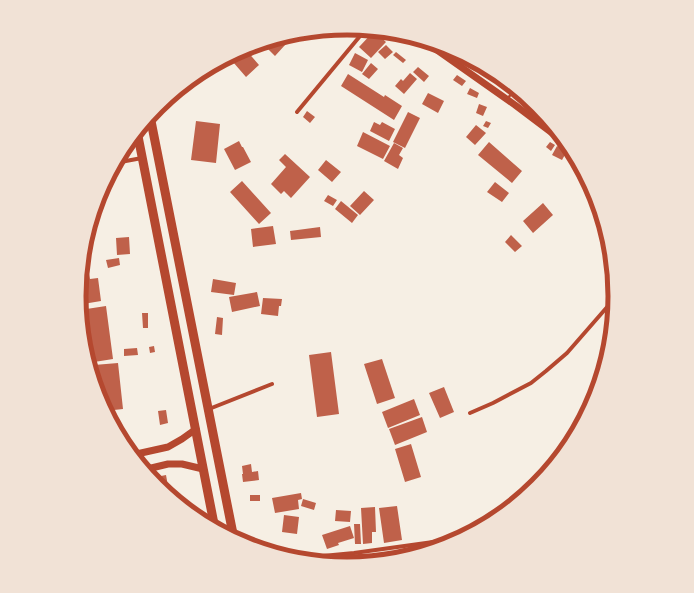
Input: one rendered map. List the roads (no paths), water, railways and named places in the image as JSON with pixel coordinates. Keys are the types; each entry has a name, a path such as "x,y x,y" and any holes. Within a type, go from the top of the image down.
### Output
{"main road":[{"path":"151,123 233,532"},
{"path":"138,139 214,521"}],"street":[{"path":"297,112 360,36"},
{"path":"441,53 549,131"},
{"path":"124,161 142,158"},
{"path":"470,413 531,383 567,353 608,306"},
{"path":"208,409 272,384"},
{"path":"138,454 168,447 196,429"},
{"path":"150,468 168,464 182,464 204,469"},
{"path":"319,556 438,541"}],"lane":[{"path":"507,99 511,94"}]}
